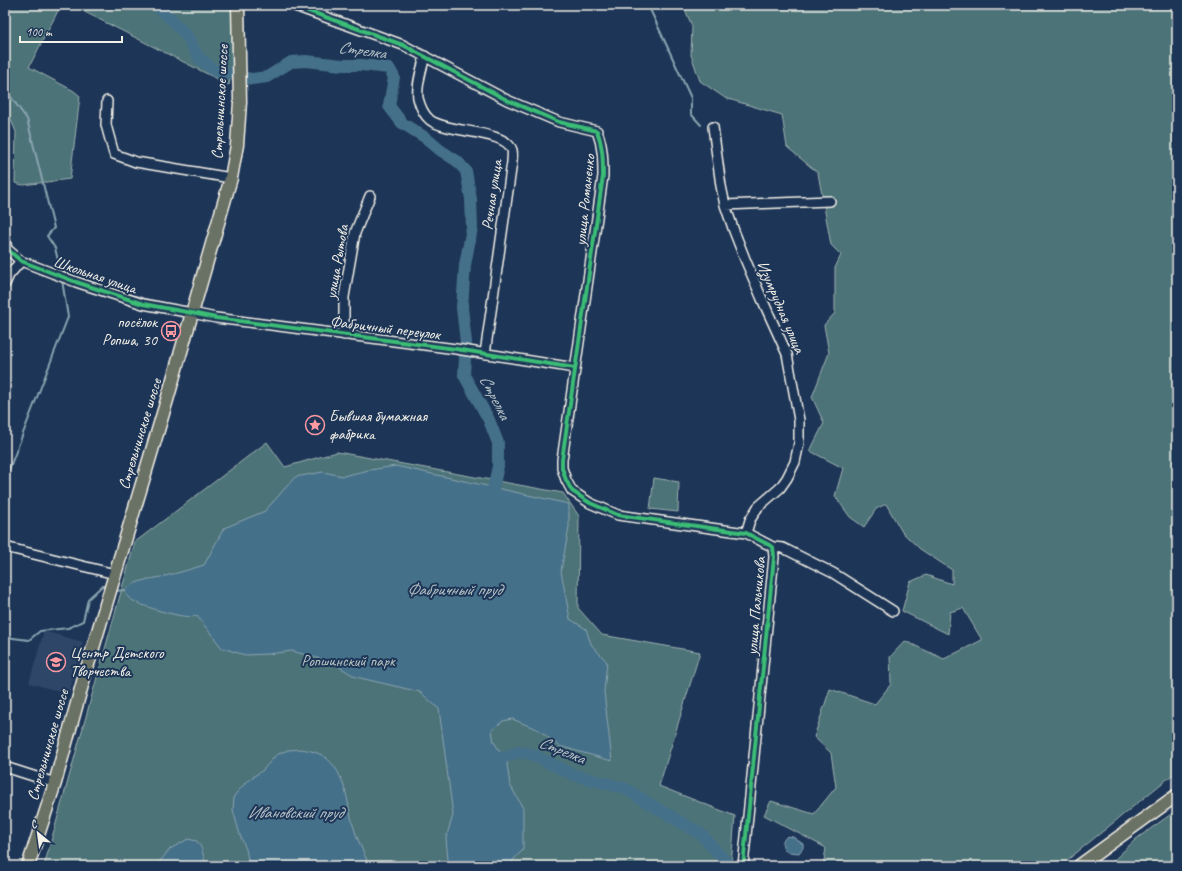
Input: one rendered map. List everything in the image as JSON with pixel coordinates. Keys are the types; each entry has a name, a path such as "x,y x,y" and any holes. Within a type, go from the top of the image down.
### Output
{"main road":[{"name":"Стрельнинское шоссе","path":"28,866 54,783 231,178 237,145 240,102 238,5"},
{"path":"1079,866 1177,795"}],"street":[{"name":"улица Романенко","path":"292,5 303,7 403,44 506,100 559,122 597,131 601,142 603,176 562,460 562,468 566,480"},
{"name":"Речная улица","path":"425,56 418,89 418,98 426,116 431,121 445,126 496,137 509,145 512,149 512,162 481,353"},
{"path":"108,101 106,125 114,154 136,162 231,178"},
{"name":"Изумрудная улица","path":"714,127 721,186 725,205 734,232 762,300 788,354 798,420 799,443 793,467 780,488 758,506 750,520 746,533"},
{"name":"улица Рытова","path":"344,335 344,297 355,233 370,196"},
{"path":"725,205 830,201"},
{"name":"Школьная улица","path":"5,238 7,249 21,261 76,282 143,304 192,313"},
{"path":"5,284 9,275 21,261"},
{"name":"Фабричный переулок","path":"192,313 216,318 456,349 575,368"},
{"name":"улица Пальчикова","path":"566,480 572,491 590,503 618,515 746,533 773,546 774,557 743,866"},
{"path":"773,546 783,548 833,573 893,611"},
{"path":"5,547 115,574"},
{"path":"5,767 54,783"}],"shaded area":[{"name":"Центр Детского Творчества","path":"44,631 83,642 69,694 29,683"}],"green space":[{"path":"5,5 61,5 29,67 74,91 80,96 70,179 23,185 15,183 16,132 9,115 5,110"},
{"path":"71,5 232,5 234,58 229,85"},
{"path":"683,5 1177,5 1177,771 1060,866 823,866 826,848 764,815 771,801 814,814 836,787 831,753 814,737 830,689 875,704 891,684 890,657 905,641 944,659 982,640 963,608 950,612 948,634 902,611 910,582 926,575 952,584 952,570 920,549 902,532 886,504 876,509 864,527 850,517 835,496 843,468 810,451 824,423 812,397 829,353 824,325 835,313 835,268 841,255 831,245 818,173 787,147 782,115 725,98 700,81 691,55 692,26"},
{"name":"Ропшинский парк","path":"267,442 285,467 337,452 563,493 579,516 578,608 602,635 700,652 659,786 735,816 731,866 44,866 135,542"},
{"path":"654,478 679,482 678,512 650,509"},
{"path":"1177,810 1177,866 1108,866 1136,839"}],"water":[{"name":"Фабричный пруд","path":"396,466 569,504 569,527 561,571 570,619 586,629 591,644 607,662 604,692 612,761 559,746 539,730 512,719 503,721 492,730 494,742 499,750 510,754 507,764 510,785 523,808 523,850 513,860 510,866 451,866 448,860 446,838 453,815 439,709 420,692 356,677 331,662 292,651 245,655 222,648 197,616 191,617 173,614 142,605 128,597 125,590 139,582 175,574 204,565 224,528 265,511 295,477 323,472 343,476"},
{"name":"Ивановский пруд","path":"302,749 325,757 332,764 342,779 353,825 369,866 247,866 249,865 246,849 240,835 233,810 234,796 247,781 263,770 276,755 288,750"},
{"path":"787,836 793,837 803,844 803,848 799,853 784,850 782,842"},
{"path":"188,839 197,841 202,849 205,861 209,866 156,866 170,849"}],"waterway":[{"name":"Стрелка","path":"156,5 187,36 199,58 215,71 252,79 267,77 291,62 306,61 389,68 394,77 389,106 402,123 426,138 440,150 457,161 466,171 471,199 472,228 465,265 462,308 466,342 464,375 489,420 498,443 498,466 490,503"},
{"path":"648,5 691,98 691,114 701,125"},
{"path":"5,89 27,119 54,228 47,236 55,248 61,273"},
{"path":"5,480 68,317 62,280"},
{"path":"5,637 29,640 40,631 68,628 83,621 88,599 102,586 104,586"},
{"path":"116,591 125,590"},
{"name":"Стрелка","path":"496,760 518,752 531,754 574,775 624,788 701,834 729,866"}],"cycle path":[{"path":"292,5 403,45 507,100 559,122 597,131 602,148 603,176 562,468 572,491 590,503 618,515 746,533 773,547 774,557 743,866"},
{"path":"5,238 7,249 21,261 76,282 143,304 216,318 456,349 575,368"}],"place":[{"name":"посёлок Ропша, 30","path":"171,331"},
{"name":"Бывшая бумажная фабрика","path":"315,425"},
{"name":"Центр Детского Творчества","path":"56,662"}]}
